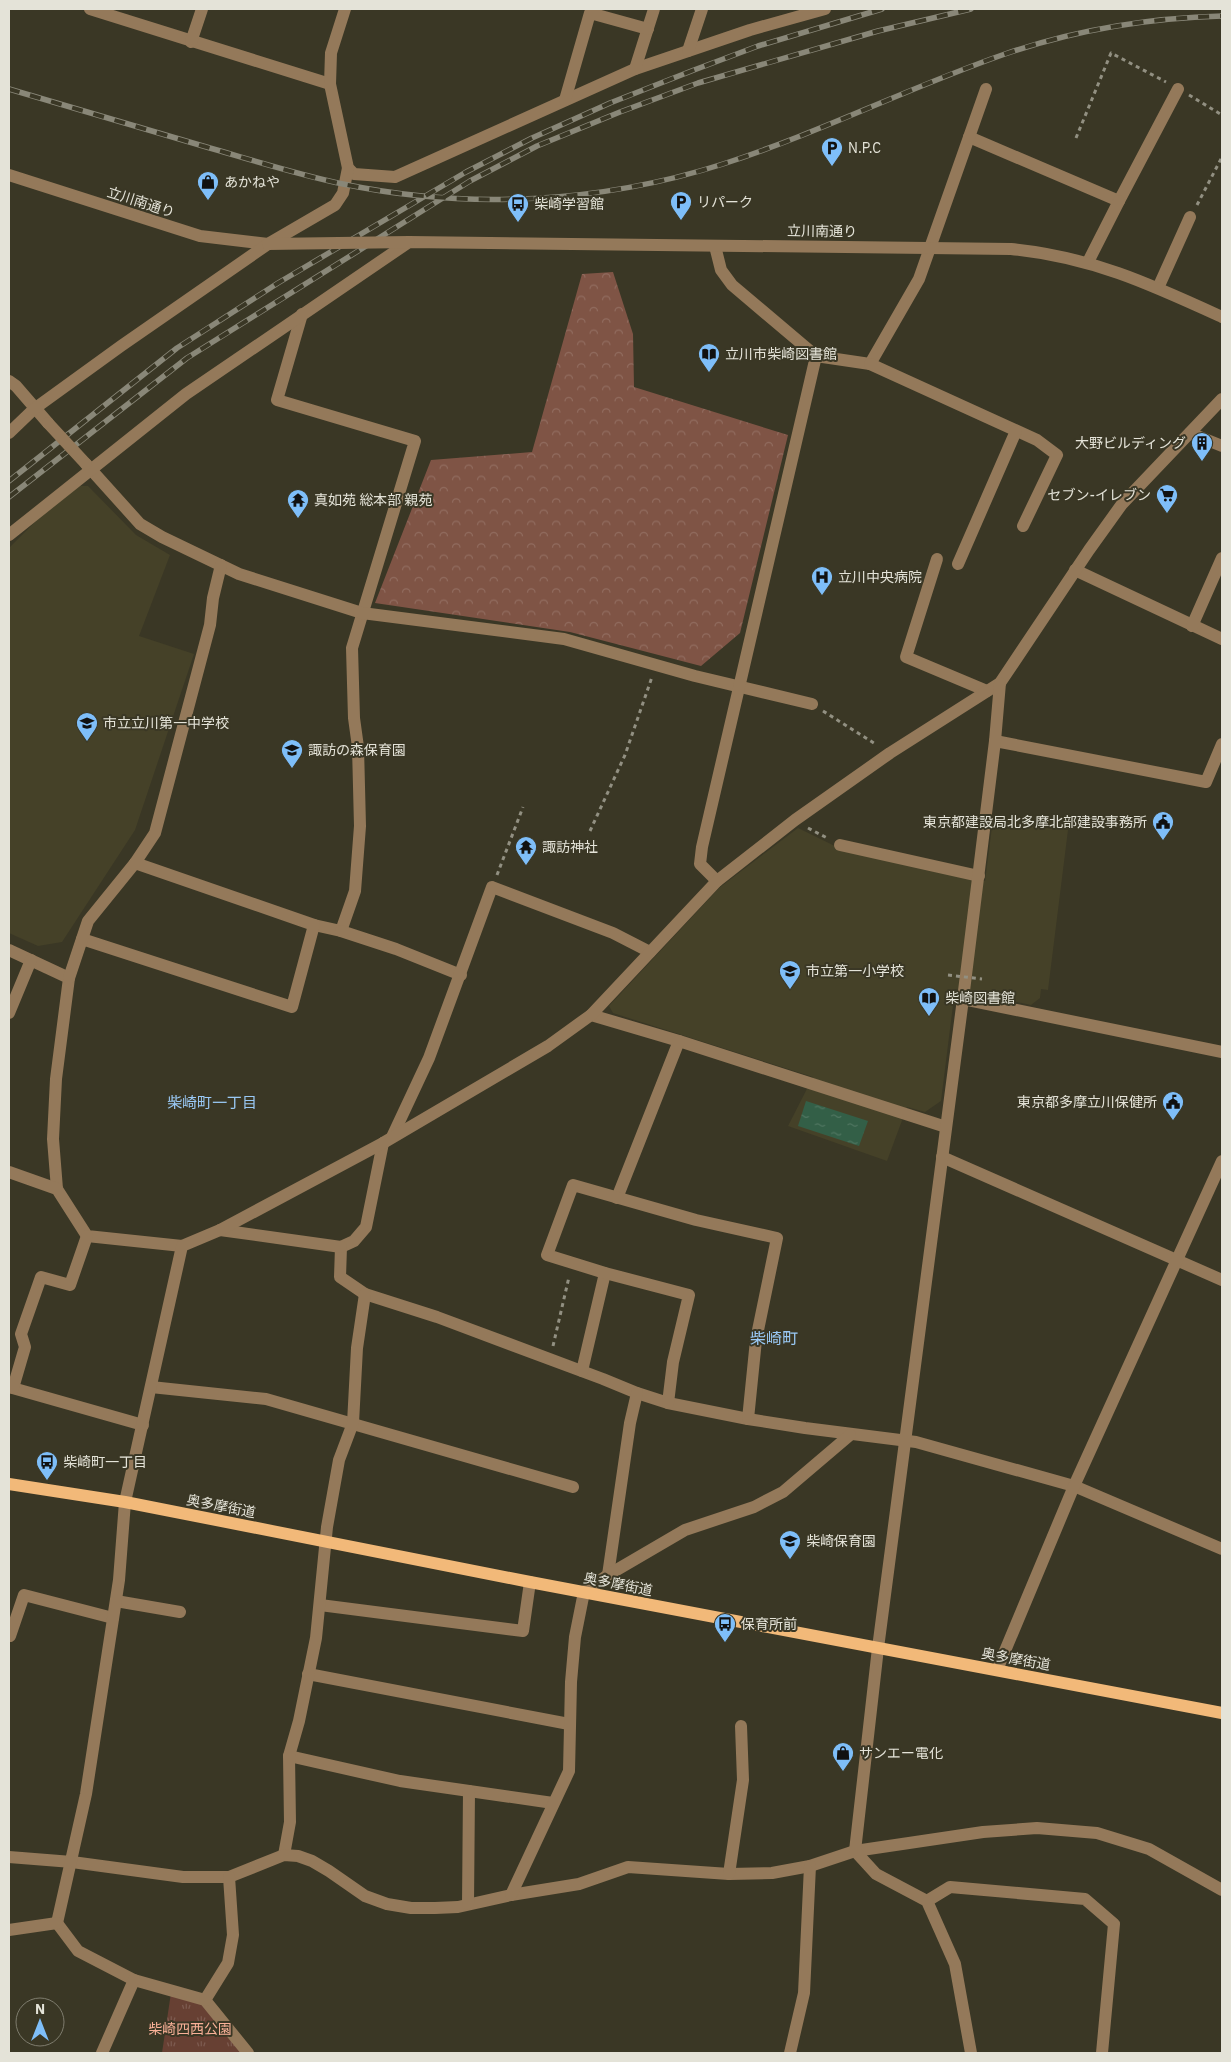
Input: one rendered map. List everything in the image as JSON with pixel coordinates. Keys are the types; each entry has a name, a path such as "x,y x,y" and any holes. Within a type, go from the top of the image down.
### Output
{"main road":[{"name":"奥多摩街道","path":"9,1484 125,1502 326,1543 1222,1713"}],"street":[{"path":"90,9 116,13 190,42 330,84"},
{"path":"190,42 202,9"},
{"path":"9,433 34,409 121,346 268,244 335,205 343,193 348,168 330,84 331,53 345,9"},
{"path":"635,69 654,9"},
{"path":"688,51 702,9"},
{"path":"348,168 354,174 395,177 635,69 794,14 825,9"},
{"path":"565,100 590,13 648,29"},
{"path":"870,364 919,279 986,89"},
{"path":"1088,262 1178,89"},
{"path":"969,137 1119,201"},
{"name":"立川南通り","path":"9,175 200,236 268,244 409,242 1011,249 1033,251 1088,262 1124,274 1222,317"},
{"path":"1158,288 1190,217"},
{"path":"9,535 89,467 186,394 409,242"},
{"path":"715,246 721,270 732,285 816,356 870,364 1037,440 1057,455 1023,526"},
{"path":"302,314 276,400 415,441 352,648 354,718 358,747 360,826 355,891 341,931"},
{"path":"717,882 700,864 702,846 816,356"},
{"path":"9,381 16,386 34,409 140,524 162,537 239,574 362,613 564,639 740,688 812,704"},
{"path":"87,1236 182,1246 220,1230 388,1140 548,1046 591,1014 717,882 794,820 890,753 1000,683 1075,570 1122,504 1222,399"},
{"path":"958,564 1016,431"},
{"path":"1190,433 1222,446"},
{"path":"1192,626 1222,558"},
{"path":"937,560 906,657 986,692"},
{"path":"87,1236 57,1189 53,1139 56,1079 69,978 88,921 135,863 155,833 210,625 213,598 221,565"},
{"path":"1075,570 1222,639"},
{"path":"971,2053 955,1964 927,1901 876,1874 855,1851 878,1648 963,999 995,741 1000,683"},
{"path":"995,741 1206,782 1222,744"},
{"path":"840,845 978,876"},
{"path":"135,863 314,925 341,931 396,949 461,975"},
{"path":"220,1230 341,1248 354,1241 366,1227 388,1140 429,1058 492,887 613,933 650,952"},
{"path":"82,939 292,1007 314,925"},
{"path":"9,950 69,978"},
{"path":"9,1013 31,960"},
{"path":"963,999 1222,1052"},
{"path":"591,1014 946,1127"},
{"path":"617,1198 679,1041"},
{"path":"942,1157 1222,1280"},
{"path":"997,1670 1074,1486 1222,1161"},
{"path":"9,1172 57,1189"},
{"path":"668,1403 673,1362 689,1295 572,1264 547,1255 574,1185 696,1220 778,1238 756,1340 748,1419"},
{"path":"87,1236 70,1285 41,1277 21,1334 25,1347 11,1388 143,1425"},
{"path":"182,1246 125,1502 114,1618 86,1794 57,1923 78,1952 134,1980 205,2000 248,2053"},
{"path":"341,1248 340,1277 365,1294 437,1317 549,1358 636,1393 668,1403 748,1419 850,1435 905,1441 1074,1486 1222,1549"},
{"path":"582,1371 605,1273"},
{"path":"284,1855 290,1822 289,1756 299,1721 320,1605 326,1543 339,1460 353,1423 357,1348 365,1294"},
{"path":"151,1387 266,1399 573,1487"},
{"path":"608,1575 636,1393"},
{"path":"511,1895 569,1771 569,1724 575,1636 584,1592 608,1575 685,1530 754,1507 783,1492 850,1435"},
{"path":"320,1605 523,1631 530,1582"},
{"path":"10,1636 24,1595 114,1618"},
{"path":"116,1601 180,1612"},
{"path":"308,1674 569,1724"},
{"path":"729,1874 743,1780 741,1726"},
{"path":"289,1756 400,1782 554,1803"},
{"path":"468,1904 469,1791"},
{"path":"9,1857 72,1862 183,1877 229,1877 284,1855 298,1856 312,1861 365,1896 387,1904 411,1908 436,1908 580,1884 628,1867 729,1874 772,1873 810,1866 855,1851 983,1832 1037,1828 1097,1833 1149,1848 1222,1890"},
{"path":"790,2053 804,1994 810,1866"},
{"path":"205,2000 228,1963 233,1934 229,1877"},
{"path":"927,1901 950,1887 1085,1899 1114,1924 1102,2053"},
{"path":"9,1930 57,1923"},
{"path":"102,2053 134,1980"}],"path":[{"path":"1076,138 1111,53"},
{"path":"1190,217 1222,157"},
{"path":"590,831 625,755 656,665"},
{"path":"812,704 890,753"},
{"path":"492,887 523,807"},
{"path":"794,820 840,845"},
{"path":"948,974 982,979"},
{"path":"549,1358 572,1264"}],"shaded area":[{"name":"市立立川第一中学校","path":"80,486 88,486 136,535 170,555 139,636 194,654 135,830 62,942 38,946 9,933 9,548 43,514"},
{"name":"市立第一小学校","path":"993,819 1068,830 1048,990 1041,989 1040,998 1031,1005 955,989 941,1101 925,1112 907,1107 887,1161 788,1126 813,1077 613,1013 609,1006 719,888 798,828 839,848 985,881"}],"green space":[{"path":"613,272 633,334 634,387 788,435 740,633 701,666 570,632 375,603 431,460 532,452 582,274"},
{"name":"柴崎四西公園","path":"171,1993 200,2000 243,2053 162,2053"}],"water":[{"path":"806,1101 868,1121 859,1146 798,1126"}],"railway":[{"path":"9,481 177,348 278,283 466,172 532,138 610,103 694,70 758,46 882,9"},
{"path":"9,497 187,358 470,181 537,146 698,83 878,31 971,9"},
{"path":"9,89 307,176 343,184 390,192 438,197 534,198 630,187 677,177 723,164 759,152 970,67 1058,38 1112,27 1167,19 1222,16"}],"place":[{"name":"N.P.C","path":"832,167"},
{"name":"あかねや","path":"208,201"},
{"name":"リパーク","path":"681,221"},
{"name":"柴崎学習館","path":"518,223"},
{"name":"立川市柴崎図書館","path":"709,373"},
{"name":"大野ビルディング","path":"1202,462"},
{"name":"セブン-イレブン","path":"1167,514"},
{"name":"真如苑 総本部 親苑","path":"298,519"},
{"name":"立川中央病院","path":"822,596"},
{"name":"市立立川第一中学校","path":"87,742"},
{"name":"諏訪の森保育園","path":"292,769"},
{"name":"東京都建設局北多摩北部建設事務所","path":"1163,841"},
{"name":"諏訪神社","path":"526,866"},
{"name":"市立第一小学校","path":"790,990"},
{"name":"柴崎図書館","path":"929,1017"},
{"name":"東京都多摩立川保健所","path":"1173,1121"},
{"name":"柴崎町一丁目","path":"47,1481"},
{"name":"柴崎保育園","path":"790,1560"},
{"name":"保育所前","path":"725,1643"},
{"name":"サンエー電化","path":"843,1772"}],"district":[{"name":"柴崎町一丁目","path":"212,1103"},
{"name":"柴崎町","path":"774,1338"}]}
